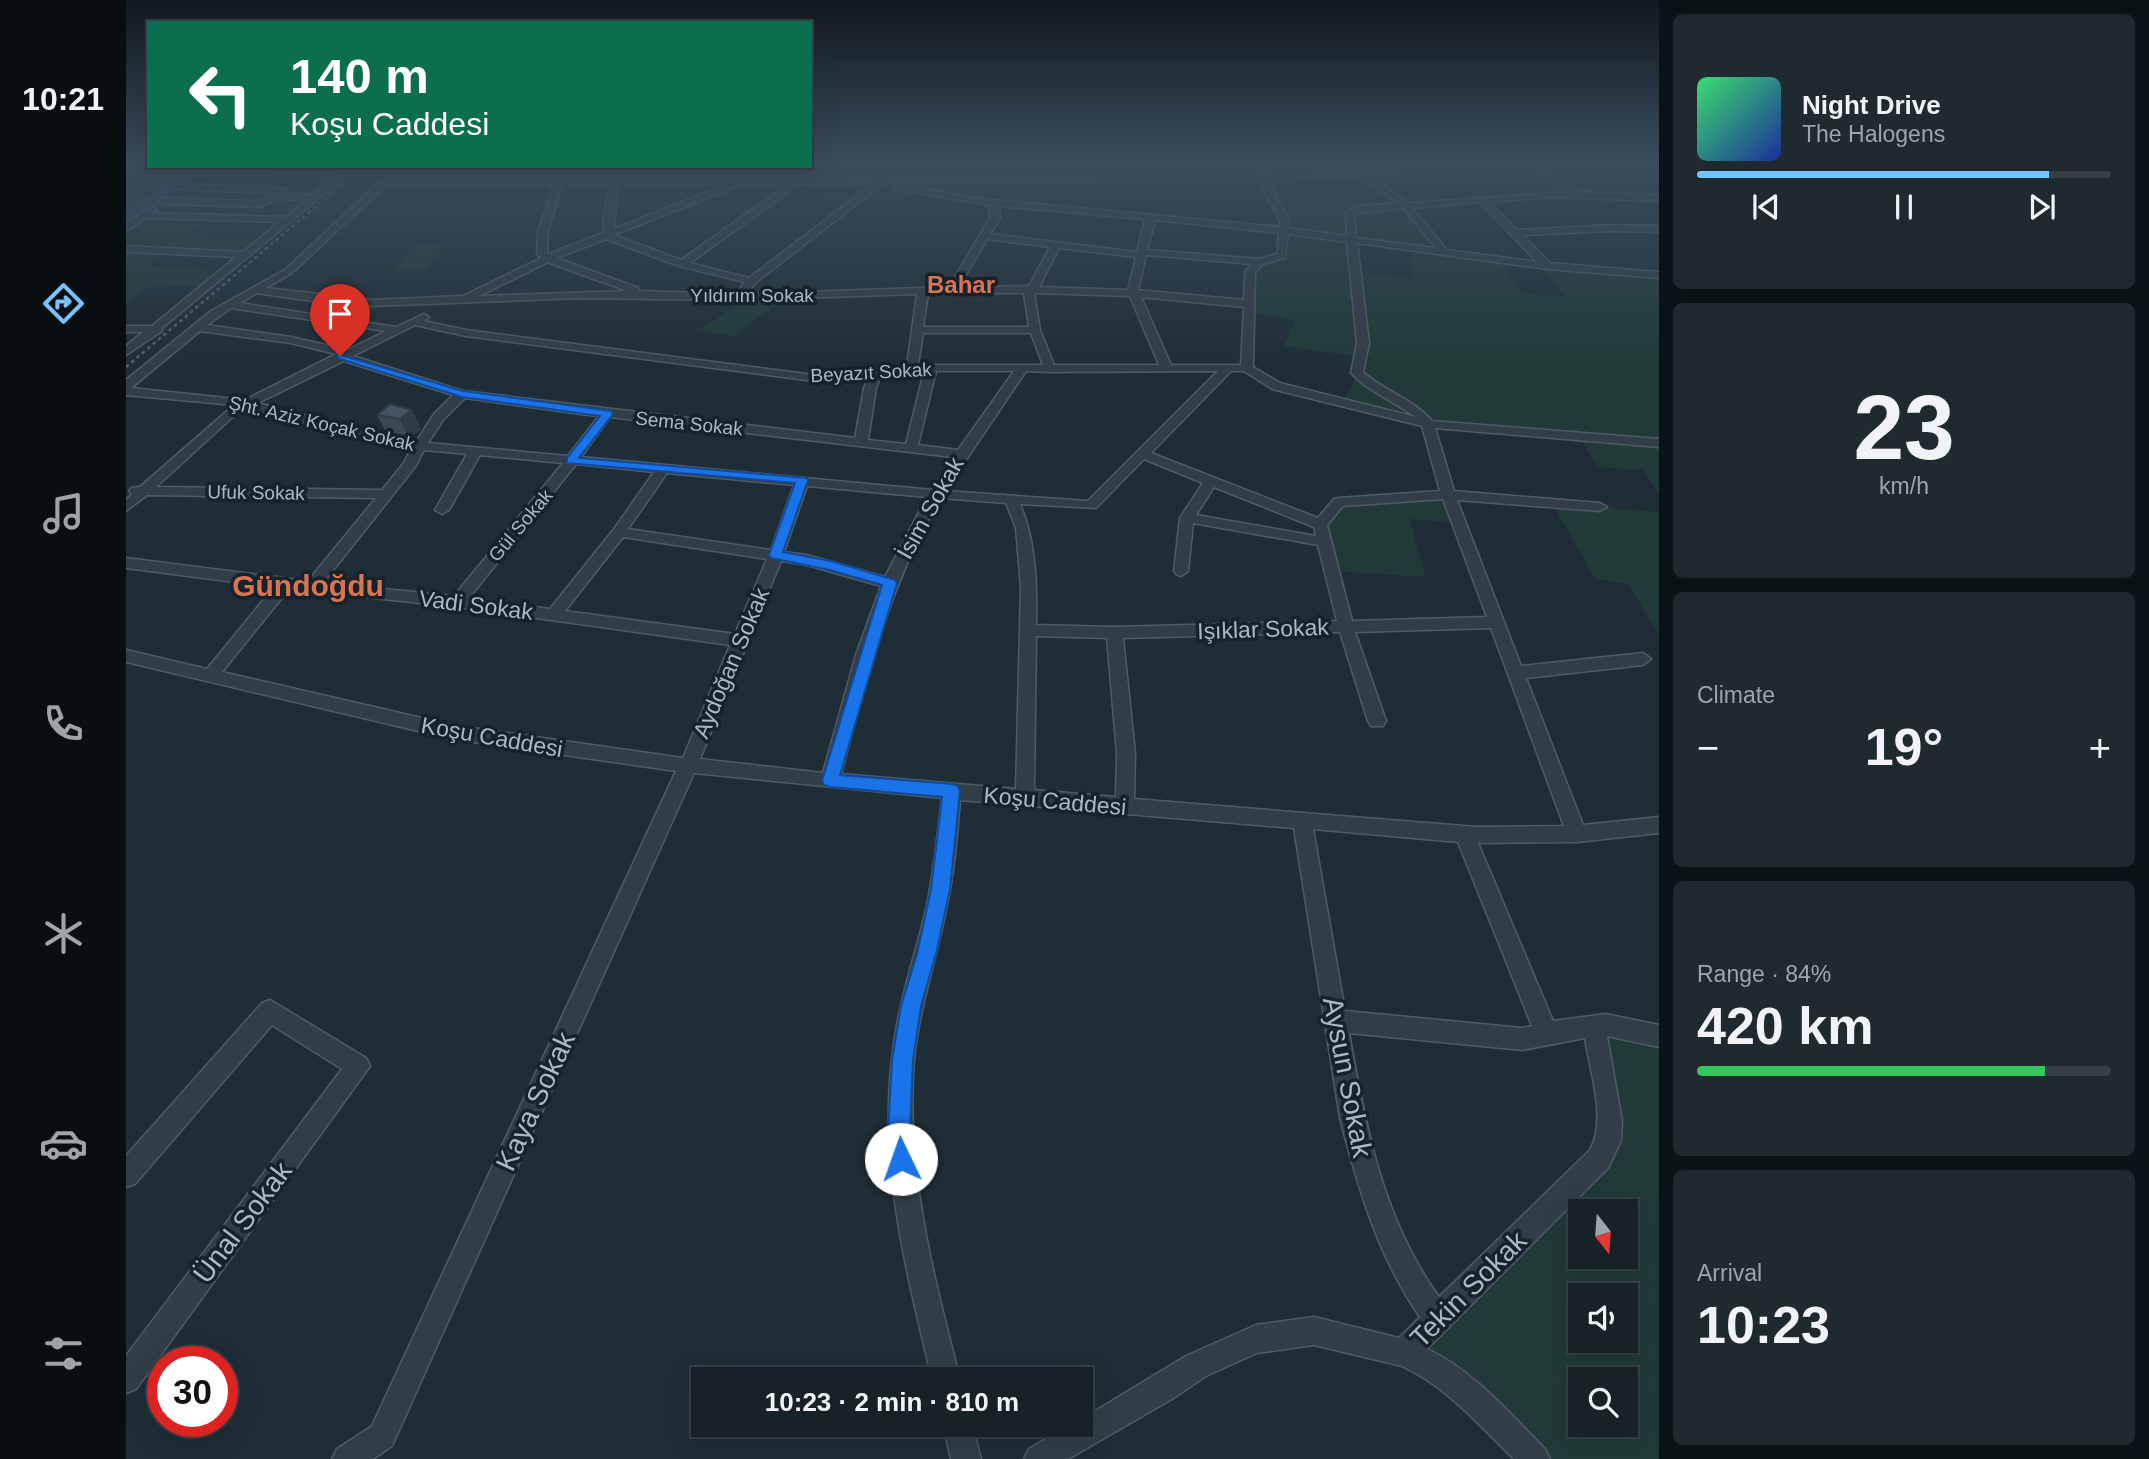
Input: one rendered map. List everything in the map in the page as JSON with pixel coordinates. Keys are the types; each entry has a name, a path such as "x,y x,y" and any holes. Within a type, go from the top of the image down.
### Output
{"street":[{"path":"126,352 275,231"},
{"path":"126,389 195,328 297,264 332,231"},
{"path":"544,231 542,254 547,258 646,294"},
{"path":"126,507 211,428 244,403 547,258 615,231"},
{"path":"682,264 728,231"},
{"path":"739,297 751,281 816,231"},
{"path":"952,290 986,231"},
{"path":"1148,231 1133,291 1166,367"},
{"path":"983,236 1141,254 1260,262 1282,256 1285,231"},
{"path":"1291,231 1352,242 1547,266 1658,276"},
{"path":"1351,231 1363,343 1357,373 1368,383 1416,410 1428,424 1448,495 1577,834"},
{"path":"1427,231 1445,253"},
{"path":"1517,233 1553,231"},
{"path":"1517,233 1547,266"},
{"path":"608,234 682,264 751,281"},
{"path":"1050,369 1035,330 1030,289 1056,245"},
{"path":"126,249 246,255"},
{"path":"1260,262 1250,272 1247,368 1276,386 1428,424 1659,443"},
{"name":"Yıldırım Sokak","path":"256,290 342,302 646,294 739,297 1030,289 1133,291 1249,304"},
{"path":"912,370 923,290"},
{"path":"228,305 329,318 396,331"},
{"name":"Beyazıt Sokak","path":"414,322 538,344 806,377 931,368 1247,368"},
{"name":"Sema Sokak","path":"126,329 195,328 291,340 462,394 607,414 959,454"},
{"path":"916,330 1035,330"},
{"path":"911,448 931,368"},
{"name":"Şht. Aziz Koçak Sokak","path":"126,389 244,403 381,440 418,446 936,494 1091,505 1228,368"},
{"name":"İsim Sokak","path":"830,781 890,583 959,454 1022,369"},
{"path":"861,442 870,388 876,373"},
{"path":"312,587 410,464 418,446 450,402 462,394"},
{"name":"Gül Sokak","path":"458,602 546,495 607,414"},
{"path":"442,510 475,452"},
{"path":"1142,454 1320,524"},
{"path":"555,614 619,532 663,469"},
{"name":"Aydoğan Sokak","path":"688,766 776,555 802,480"},
{"path":"1181,572 1187,518 1211,481"},
{"name":"Ufuk Sokak","path":"126,491 386,494"},
{"path":"1320,524 1339,502 1344,500 1448,495 1600,507"},
{"path":"1011,499 1023,528 1030,630 1025,798"},
{"path":"1187,518 1325,542"},
{"path":"1320,524 1346,626 1377,721"},
{"path":"619,532 776,555 831,566 890,583"},
{"name":"Vadi Sokak","path":"126,563 555,614 741,641"},
{"path":"210,676 285,584"},
{"name":"Işıklar Sokak","path":"1030,630 1115,633 1496,622"},
{"path":"1115,633 1126,753 1125,807"},
{"name":"Koşu Caddesi","path":"126,656 452,732 530,746 688,766 1125,807 1465,834 1577,834 1659,825"},
{"path":"1515,673 1643,659"},
{"name":"Kaya Sokak","path":"347,1459 382,1436 688,766"},
{"path":"943,1367 911,1235 899,1132 905,1046 911,1006 941,889 952,791"},
{"name":"Aysun Sokak","path":"1302,821 1352,1118 1364,1166 1399,1257 1423,1300 1437,1318"},
{"path":"1465,834 1547,1035"},
{"name":"Ünal Sokak","path":"126,1175 270,1012 358,1066 126,1379"},
{"path":"1336,1021 1522,1039 1594,1025 1625,1027 1659,1036"},
{"name":"Tekin Sokak","path":"1039,1459 1151,1396 1196,1366 1256,1339 1314,1331 1404,1353 1599,1159 1609,1140 1610,1121 1594,1025"},
{"path":"1404,1353 1440,1371 1535,1459"},
{"path":"960,1437 966,1459"}],"green space":[{"path":"126,231 190,231 183,236 264,240 246,255 167,252 148,265 225,272 208,286 148,287 126,304"},
{"path":"1283,231 1427,231 1445,253 1500,260 1523,294 1564,296 1541,265 1656,275 1659,279 1659,494 1643,470 1598,467 1579,437 1445,426 1343,403 1357,373 1360,357 1284,346 1295,321 1249,311 1255,265 1279,258","holes":["1352,242 1409,249 1415,279 1356,272"]},
{"path":"415,245 445,245 424,271 393,271"},
{"path":"775,296 775,305 732,337 699,329 753,297"},
{"path":"1448,495 1458,523 1409,519 1426,577 1332,571 1320,524 1339,502"},
{"path":"1552,503 1659,512 1659,635 1628,584 1595,579"},
{"path":"1594,1025 1659,1036 1659,1459 1535,1459 1417,1358 1599,1159"}],"building":[{"path":"390,404 412,410 400,419 377,415"}],"railway":[{"path":"126,367 287,231"}],"district":[{"name":"Bahar","path":"961,285"},
{"name":"Gündoğdu","path":"308,586"}],"route":[{"path":"340,356 462,394 607,414 571,461 802,480 776,555 807,560 890,583 872,635 830,781 952,791 941,889 911,1006 902,1060 899,1132 901,1159"}]}
